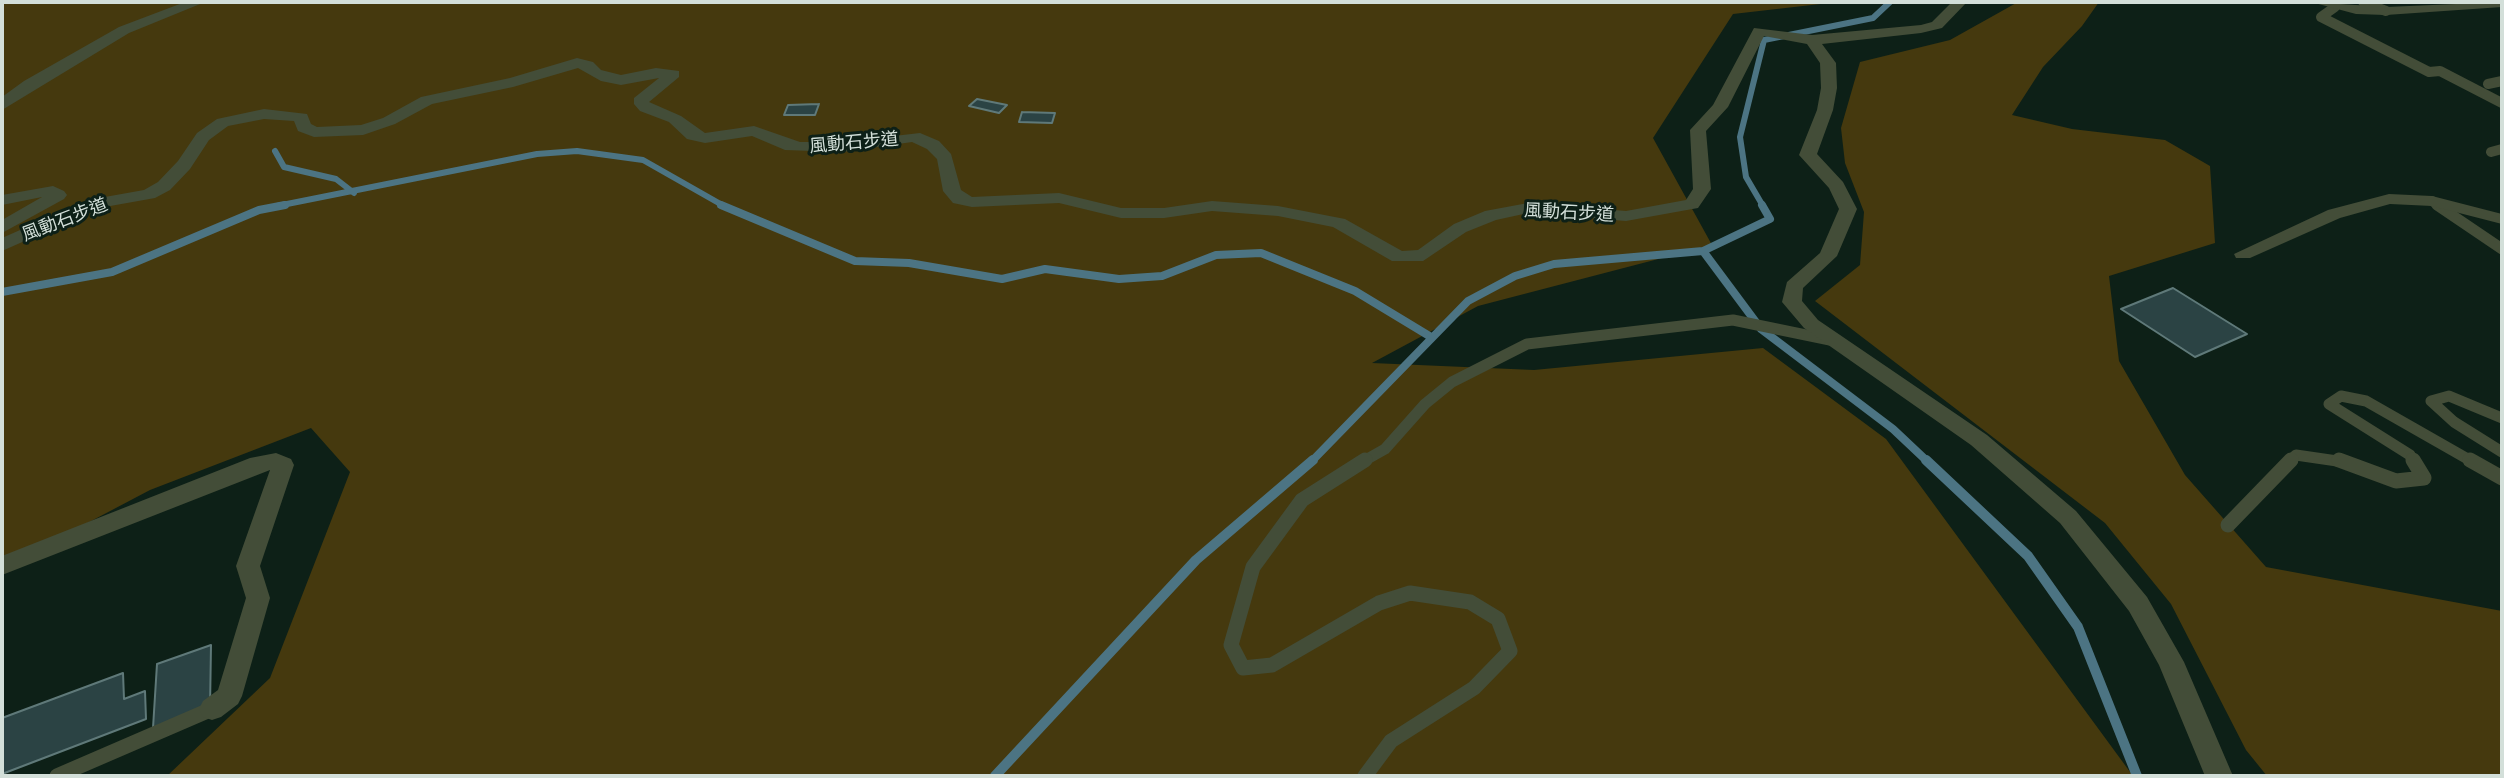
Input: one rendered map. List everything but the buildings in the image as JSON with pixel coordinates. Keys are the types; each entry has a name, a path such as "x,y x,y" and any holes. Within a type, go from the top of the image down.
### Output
{"street":[{"path":"2,105 41,78 124,30 198,2"},
{"path":"1961,2 1937,25 1812,40 1828,63 1829,88 1825,110 1808,155 1837,186 1848,209 1829,256 1794,286 1792,302 1811,324 1979,440 2068,517 2138,604 2171,662 2219,776"},
{"path":"2318,2 2335,7 2386,11 2502,3"},
{"name":"風動石步道","path":"2,245 94,204 149,194 164,186 184,165 203,137 223,122 264,114 301,117 304,127 314,132 363,130 389,121 428,100 513,82 578,63 588,65 595,73 607,78 621,80 656,73 673,74 640,101 646,108 675,119 693,135 705,138 754,131 785,145 842,147 914,137 933,145 945,159 952,191 959,199 972,202 1059,198 1121,213 1164,213 1212,206 1278,211 1339,223 1399,257 1423,254 1460,228 1491,215 1528,208 1626,216 1692,204 1702,190 1698,130 1720,107 1759,31 1812,40"},
{"name":"風動石步道","path":"2,200 39,192 52,191 58,195 2,228"},
{"path":"2243,254 2334,214 2389,199 2432,201 2502,219"},
{"path":"2,566 258,464 276,461 283,465 248,566 258,598 237,671 229,696 212,709"}],"lane":[{"path":"2363,2 2386,11"},
{"path":"2335,7 2321,17 2429,72 2440,71 2502,103"},
{"path":"2488,84 2502,81"},
{"path":"2491,152 2502,149"},
{"path":"2432,201 2502,249"},
{"path":"1365,776 1391,741 1474,688 1510,651 1498,618 1470,601 1410,593 1379,603 1272,665 1243,668 1231,645 1253,567 1302,500 1341,473 1385,449 1425,404 1452,382 1510,350 1527,344 1738,321 1835,341"},
{"path":"2228,525 2297,455 2339,460 2396,481 2424,478 2410,455 2329,404 2341,396 2366,401 2502,478"},
{"path":"2502,418 2449,396 2431,401 2454,422 2502,452"},
{"path":"57,776 212,709"}],"shaded area":[{"path":"2,2 1838,2 1733,14 1653,138 1712,245 1478,306 1372,363 1534,370 1763,348 1886,439 2133,776 167,776 270,678 350,472 311,428 150,490 2,568"},
{"path":"2018,2 2099,2 2082,26 2043,67 2012,115 2072,129 2165,140 2210,166 2215,243 2109,276 2119,361 2185,475 2266,567 2502,611 2502,776 2267,776 2246,750 2171,604 2105,523 1815,301 1860,265 1864,212 1845,163 1841,128 1860,62 1950,40"}],"waterway":[{"path":"1763,206 1746,177 1740,137 1764,40 1873,18 1890,2"},
{"path":"275,151 284,167 336,179 352,191"},
{"path":"352,191 537,154 577,151 643,160 724,206"},
{"path":"277,206 352,191"},
{"path":"2,292 112,272 259,210 285,205"},
{"path":"721,205 855,261 909,263 1002,279 1045,269 1119,279 1162,276 1216,255 1261,253 1355,291 1431,337"},
{"path":"1703,251 1770,219 1762,205"},
{"path":"1313,460 1468,301 1515,276 1554,264 1703,251"},
{"path":"1703,251 1761,329 1893,429 1928,462"},
{"path":"995,776 1196,560 1313,460"},
{"path":"1926,460 2028,556 2078,627 2137,776"}]}
